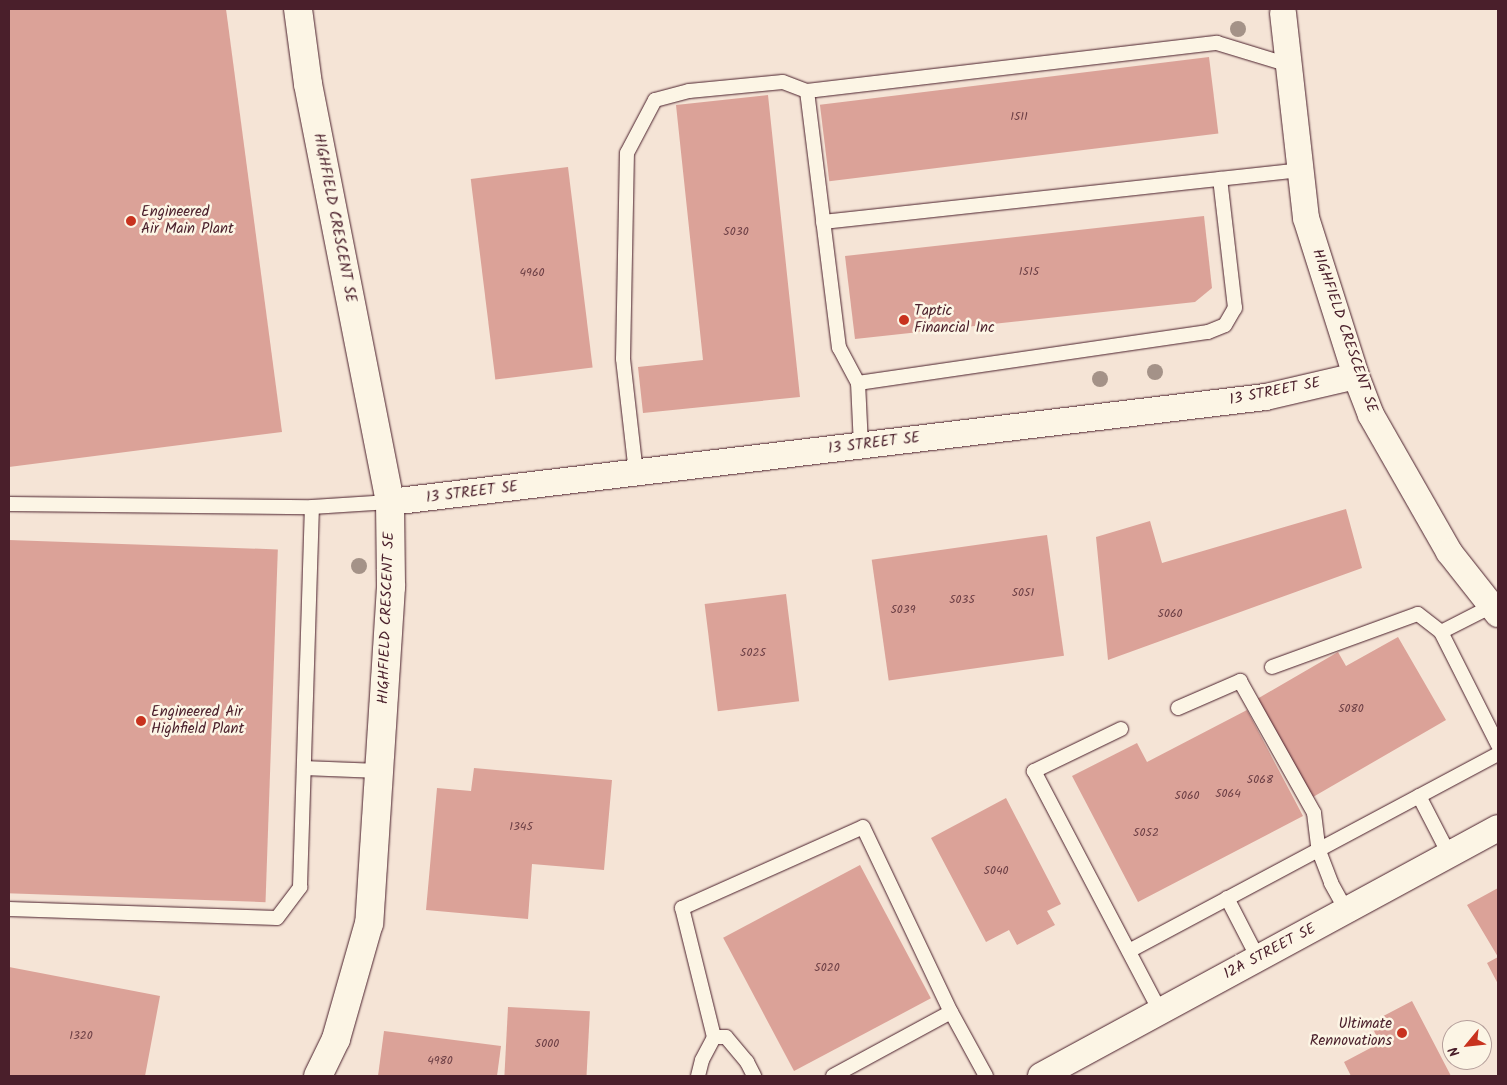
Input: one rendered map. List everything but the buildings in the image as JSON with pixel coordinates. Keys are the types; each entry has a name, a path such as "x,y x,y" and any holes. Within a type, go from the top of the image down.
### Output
{"street":[{"name":"HIGHFIELD CRESCENT SE","path":"298,9 308,84 390,502 391,587 368,922 336,1040 318,1076"},
{"name":"HIGHFIELD CRESCENT SE","path":"1282,13 1306,218 1356,376 1370,415 1449,552 1495,610"},
{"name":"13 STREET SE","path":"390,502 1266,397 1356,376"},
{"name":"12A STREET SE","path":"1041,1076 1498,828"}],"lane":[{"path":"636,473 623,359 627,153 655,100 689,91 783,82 806,91 1217,42 1289,65"},
{"path":"806,91 838,348 858,383 861,446"},
{"path":"823,222 1300,170"},
{"path":"858,383 1208,332 1225,325 1235,308 1220,179"},
{"path":"9,504 312,507 390,502"},
{"path":"9,909 277,918 300,887 312,507"},
{"path":"1441,632 1495,610"},
{"path":"1272,667 1418,614 1441,632 1498,745"},
{"path":"1178,708 1240,681 1314,813 1319,850 1331,883 1346,910"},
{"path":"1121,730 1034,771 1160,1011"},
{"path":"1128,950 1498,754"},
{"path":"304,768 379,771"},
{"path":"1419,796 1450,854"},
{"path":"698,1076 702,1060 714,1037 682,908 863,828 951,1012 986,1076"},
{"path":"1227,898 1258,958"},
{"path":"833,1076 951,1012"},
{"path":"714,1037 726,1037 747,1062 754,1076"}],"place":[{"name":"Engineered Air Main Plant","path":"131,221"},
{"name":"Taptic Financial Inc","path":"904,320"},
{"name":"Engineered Air Highfield Plant","path":"141,721"},
{"name":"Ultimate Rennovations","path":"1402,1033"}]}
